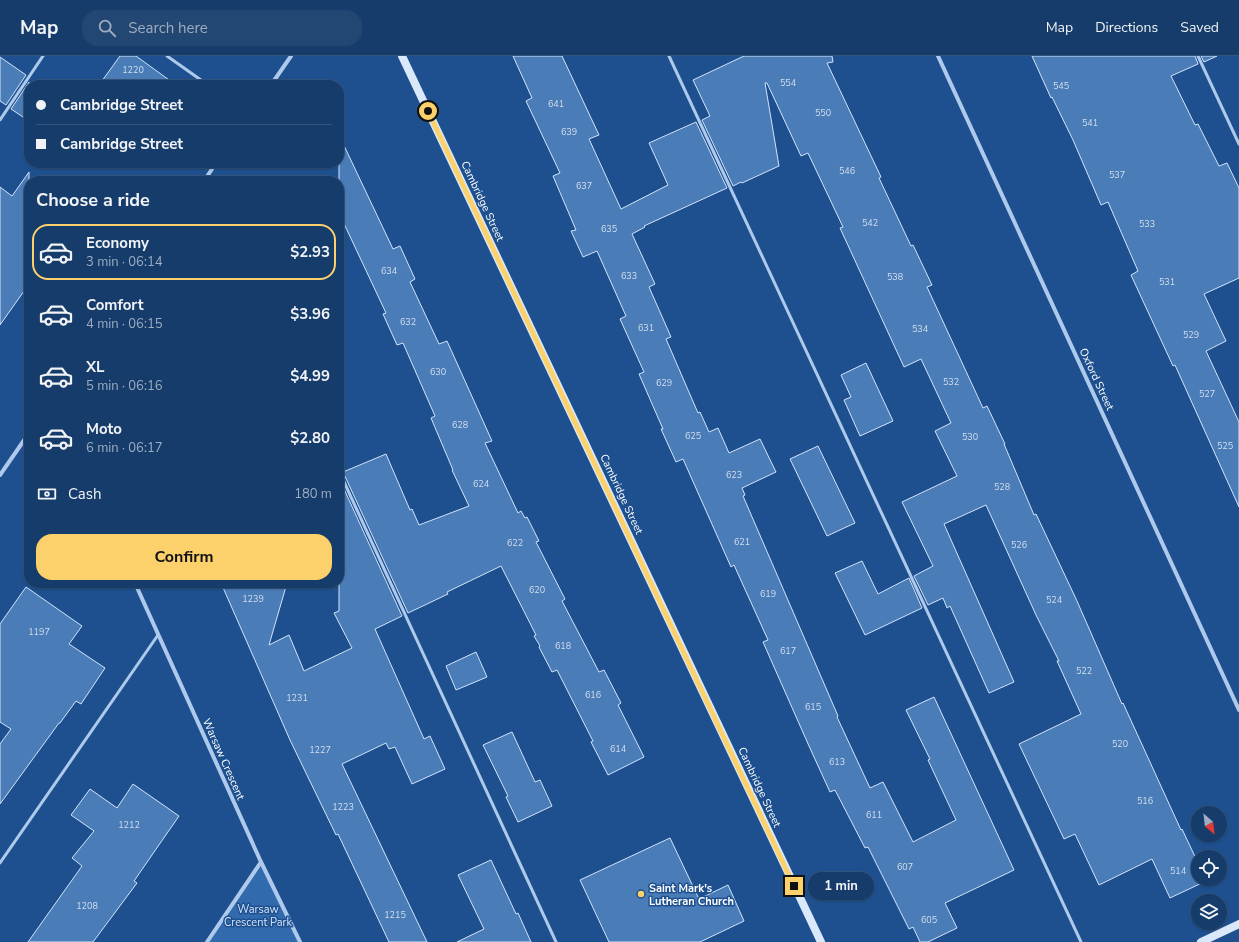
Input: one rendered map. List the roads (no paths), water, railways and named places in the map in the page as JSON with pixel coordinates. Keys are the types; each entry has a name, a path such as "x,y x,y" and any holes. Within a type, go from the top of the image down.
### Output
{"street":[{"path":"275,80 292,56"},
{"name":"Cambridge Street","path":"402,56 821,942"},
{"name":"Oxford Street","path":"938,56 1239,710"},
{"path":"0,475 24,440"},
{"name":"Warsaw Crescent","path":"137,588 261,862 300,942"},
{"path":"207,942 261,862"},
{"path":"1201,942 1239,924"}],"lane":[{"path":"27,80 43,56"},
{"path":"167,56 201,80"},
{"path":"669,56 1081,942"},
{"path":"1198,56 1239,144"},
{"path":"0,120 24,84"},
{"path":"344,482 556,942"},
{"path":"0,863 158,635"}],"place":[{"name":"Saint Mark's Lutheran Church","path":"641,894"}],"park label":[{"name":"Warsaw Crescent Park","path":"258,915"}]}
